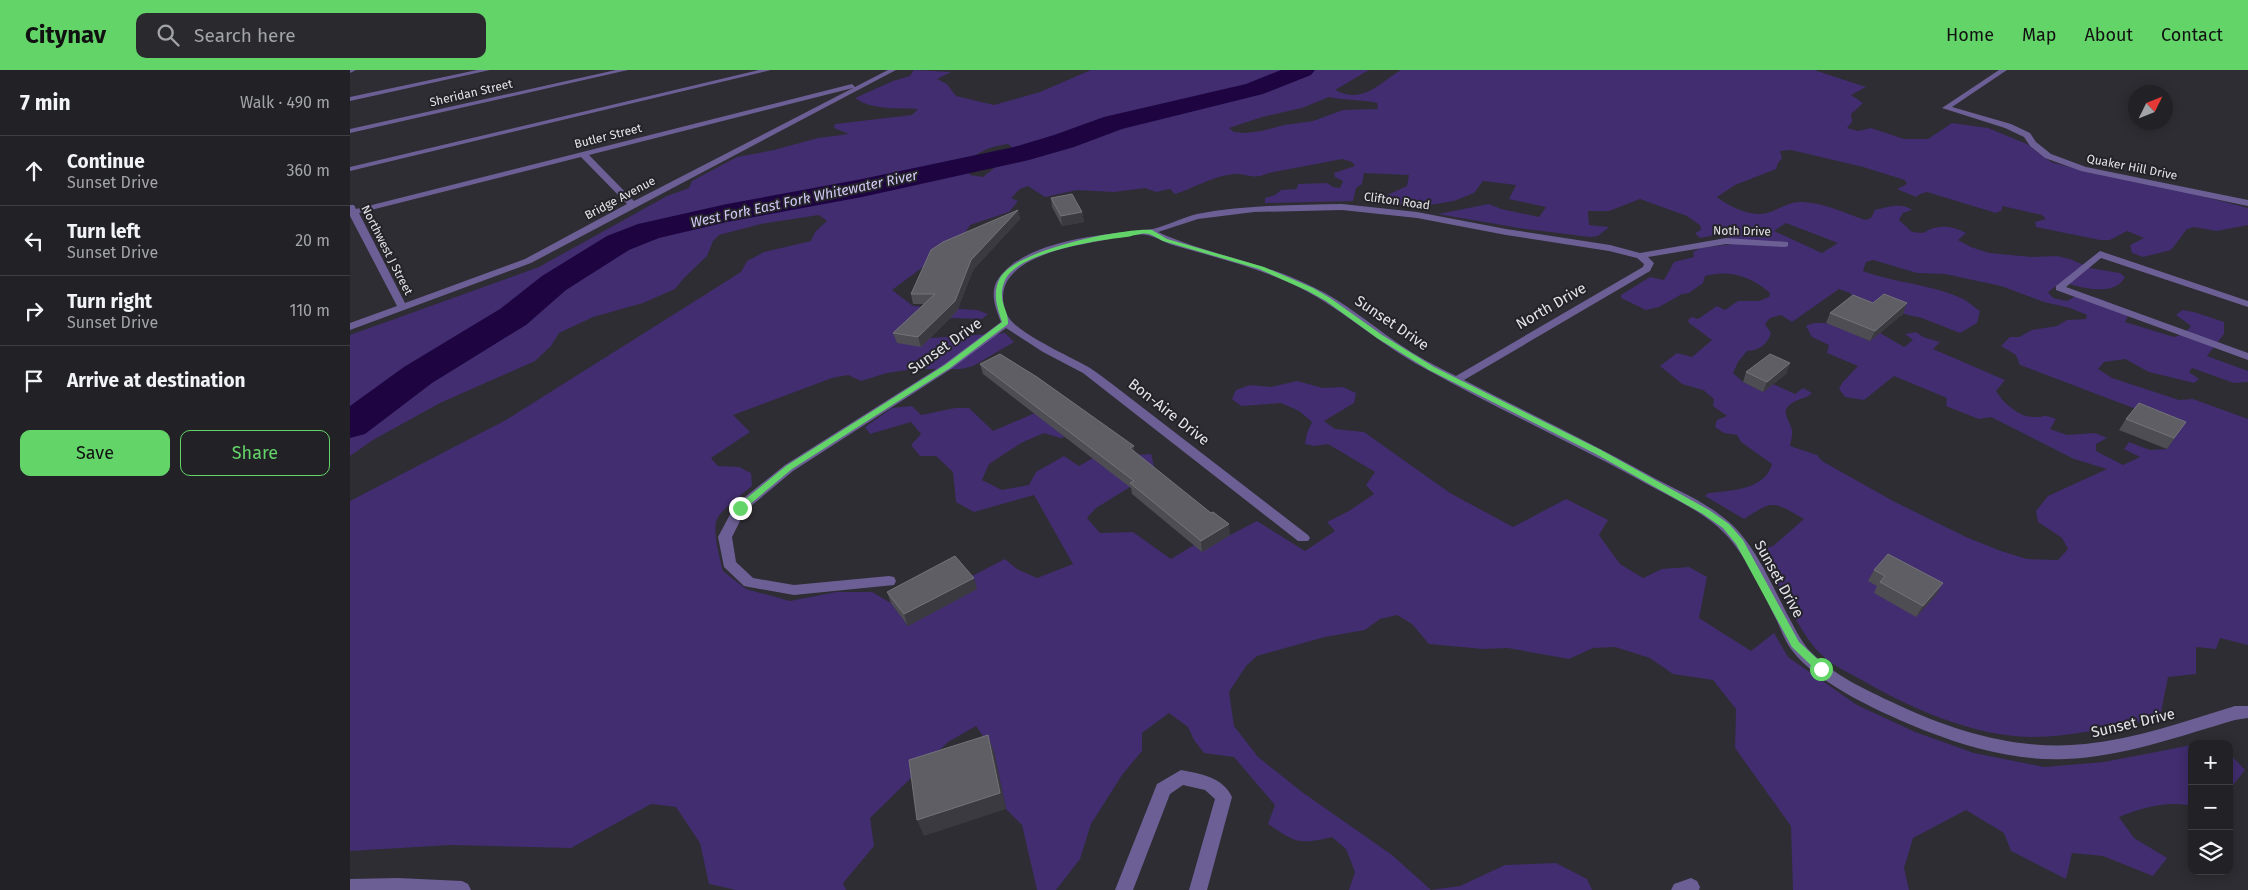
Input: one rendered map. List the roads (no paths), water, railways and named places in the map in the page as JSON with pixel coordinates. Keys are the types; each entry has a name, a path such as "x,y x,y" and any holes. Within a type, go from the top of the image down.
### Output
{"street":[{"path":"350,99 486,70"},
{"name":"Sheridan Street","path":"350,131 626,70"},
{"path":"350,169 768,70"},
{"name":"Bridge Avenue","path":"350,326 462,287 528,261 632,204 893,70"},
{"name":"Quaker Hill Drive","path":"2004,70 1946,108 2008,126 2028,135 2032,144 2048,156 2084,169 2248,203"},
{"name":"Butler Street","path":"351,211 872,81"},
{"path":"583,154 632,204"},
{"name":"Clifton Road","path":"1150,232 1197,217 1252,209 1342,207 1417,215 1506,232 1610,248 1640,256"},
{"name":"Northwest J Street","path":"351,211 402,307"},
{"name":"Sunset Drive","path":"889,581 794,590 749,582 729,564 725,537 740,508 789,468 947,367 1006,323 998,302 1000,289 1003,277 1020,263 1045,251 1094,239 1150,232 1165,240 1261,268 1310,290 1335,304 1380,337 1432,368 1599,452 1706,512 1726,526 1740,542 1796,644 1810,660 1872,699 1908,717 1957,735 2004,747 2035,751 2082,752 2131,743 2235,713 2248,712"},
{"name":"Noth Drive","path":"1640,256 1726,241 1785,244"},
{"path":"2248,304 2100,254 2059,288 2248,357"},
{"name":"North Drive","path":"1457,380 1647,269 1649,263 1640,256"},
{"name":"Bon-Aire Drive","path":"1006,323 1047,350 1087,371 1112,388 1304,538"},
{"path":"1124,890 1163,789 1181,777 1210,784 1224,797 1198,890"},
{"path":"350,888 398,887 462,890"}],"waterway":[{"name":"West Fork East Fork Whitewater River","path":"350,425 418,375 513,317 554,283 618,243 649,231 727,213 862,188 1019,154 1064,141 1113,123 1254,89 1303,70"}]}
